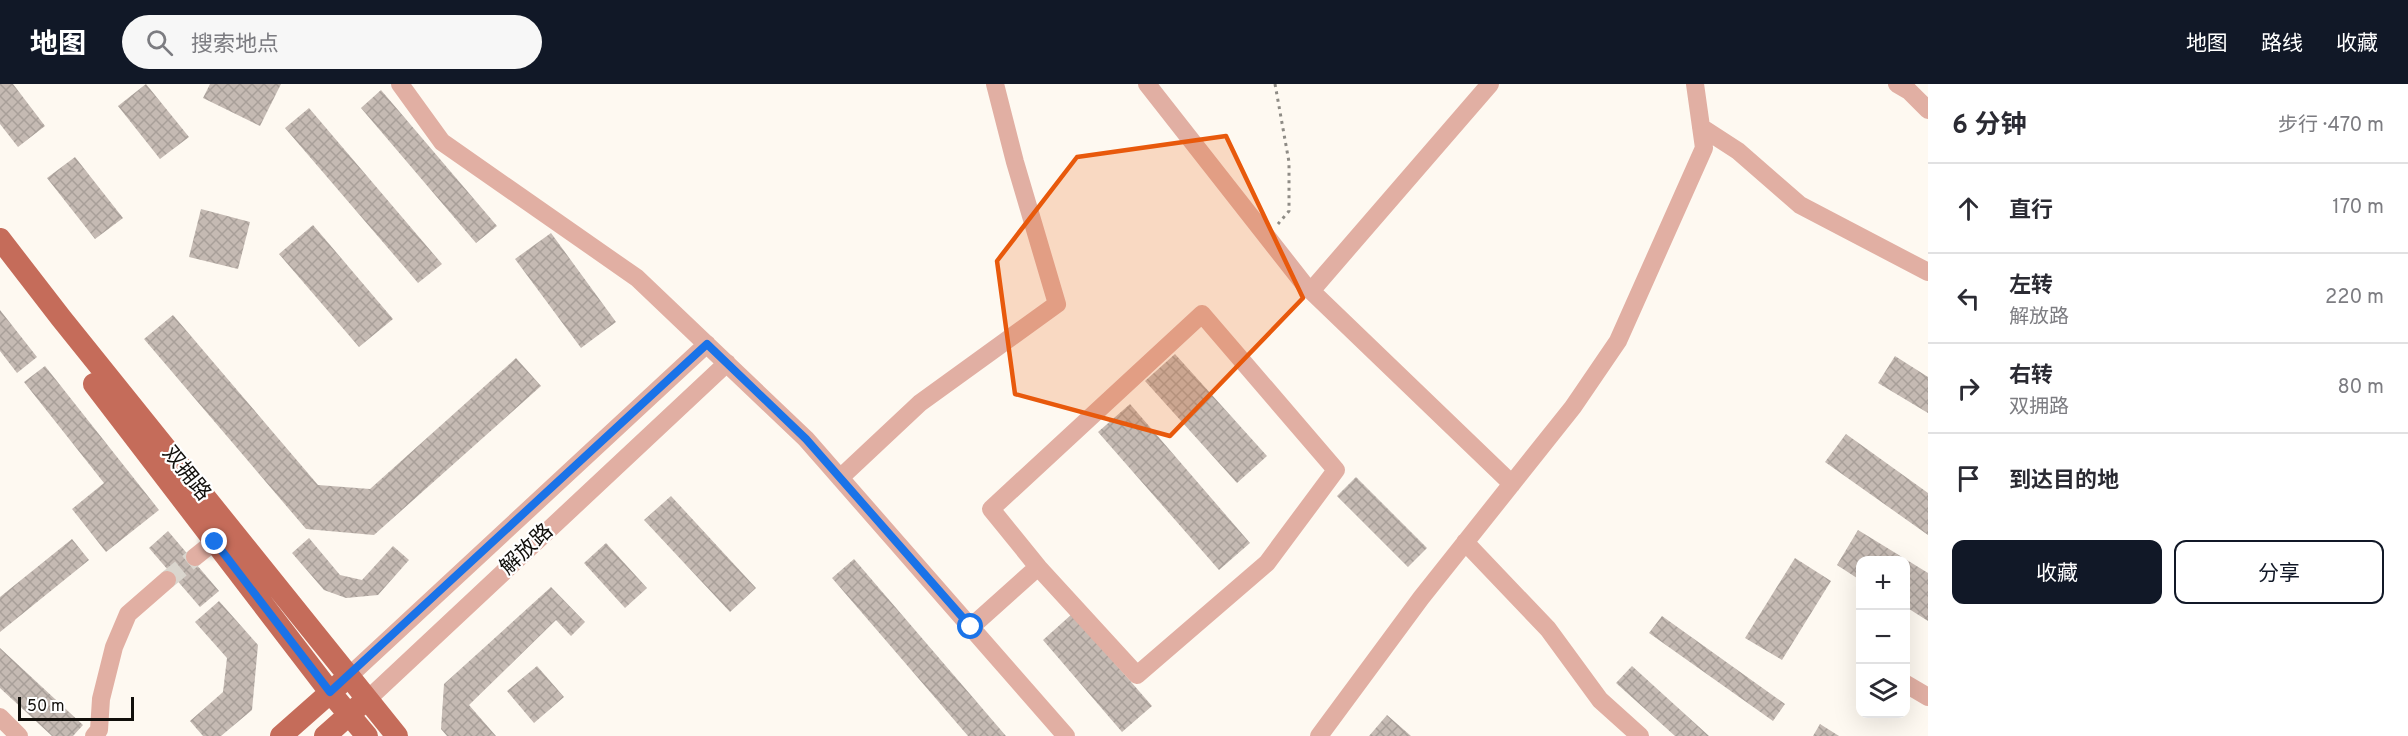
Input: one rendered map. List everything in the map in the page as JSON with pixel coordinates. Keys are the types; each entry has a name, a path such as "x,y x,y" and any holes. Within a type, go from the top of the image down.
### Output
{"main road":[{"name":"双拥路","path":"0,239 68,328 397,736"},
{"name":"双拥路","path":"0,261 330,692 367,736"},
{"name":"解放路","path":"281,736 349,676"},
{"name":"解放路","path":"325,736 368,699"}],"street":[{"path":"400,84 442,142 637,278 806,439 1066,736"},
{"path":"840,477 920,403 1057,304 1015,162 995,84"},
{"path":"1147,84 1311,291 1512,484"},
{"path":"1311,291 1490,84"},
{"path":"1319,736 1421,598 1573,408 1618,341 1704,148 1695,84"},
{"path":"1897,84 1909,91 1928,110"},
{"path":"1701,127 1738,151 1800,205 1928,272"},
{"path":"1202,314 1336,470 1267,563 1137,675 1038,567 991,509 1202,314"},
{"name":"解放路","path":"349,676 707,344"},
{"name":"解放路","path":"368,699 727,363"},
{"path":"195,557 215,542"},
{"path":"1465,542 1548,629 1600,700 1640,736"},
{"path":"971,627 1038,567"},
{"path":"94,736 99,730 101,699 114,647 128,614 167,580"},
{"path":"1910,687 1928,698"},
{"path":"0,717 19,736"}],"path":[{"path":"1267,237 1289,211 1289,162 1275,84"}],"highlighted area":[{"path":"1226,136 1303,298 1170,436 1015,394 997,261 1077,157"}],"building":[{"path":"0,84 13,84 45,126 18,147 0,124"},
{"path":"146,84 189,137 160,159 118,106"},
{"path":"210,84 281,84 260,126 203,98"},
{"path":"381,90 497,226 476,243 361,108"},
{"path":"309,108 442,264 418,283 285,128"},
{"path":"75,157 123,218 95,239 47,178"},
{"path":"201,209 250,222 238,269 189,257"},
{"path":"313,225 393,319 359,347 279,254"},
{"path":"551,233 616,322 581,348 515,259"},
{"path":"0,310 37,357 17,373 0,351"},
{"path":"173,315 318,485 370,489 516,358 541,386 374,535 306,529 144,339"},
{"path":"1175,354 1267,456 1237,483 1145,381"},
{"path":"1895,356 1928,377 1928,413 1878,383"},
{"path":"45,366 159,510 106,552 72,509 104,483 24,382"},
{"path":"1130,404 1250,543 1219,570 1098,432"},
{"path":"1846,434 1928,493 1928,535 1825,462"},
{"path":"1356,477 1427,548 1408,567 1337,496"},
{"path":"671,496 756,588 730,612 644,520"},
{"path":"1858,530 1900,556 1856,556 1856,577 1837,565"},
{"path":"168,531 219,591 200,607 149,548"},
{"path":"309,538 340,575 362,580 393,546 409,560 378,595 346,598 324,590 292,553"},
{"path":"72,539 89,560 0,632 0,597"},
{"path":"606,543 647,588 625,608 584,563"},
{"path":"1795,558 1831,581 1782,660 1745,638"},
{"path":"854,559 1006,736 968,736 832,578"},
{"path":"1910,562 1928,573 1928,621 1910,610"},
{"path":"551,587 585,622 571,636 556,620 469,705 496,736 447,736 441,729 444,684"},
{"path":"219,601 258,645 252,710 221,736 203,736 190,721 223,692 227,658 195,622"},
{"path":"1072,614 1152,706 1122,732 1043,640"},
{"path":"1662,616 1785,704 1773,721 1649,633"},
{"path":"0,648 83,725 73,736 52,736 0,688"},
{"path":"537,666 564,697 534,723 507,691"},
{"path":"1632,666 1709,736 1675,736 1616,683"},
{"path":"1387,715 1411,736 1369,736"},
{"path":"1820,724 1839,736 1813,736"}],"tunnel":[{"path":"167,580 195,557"}],"route":[{"path":"215,542 330,692 707,344 806,439 971,627"}]}
